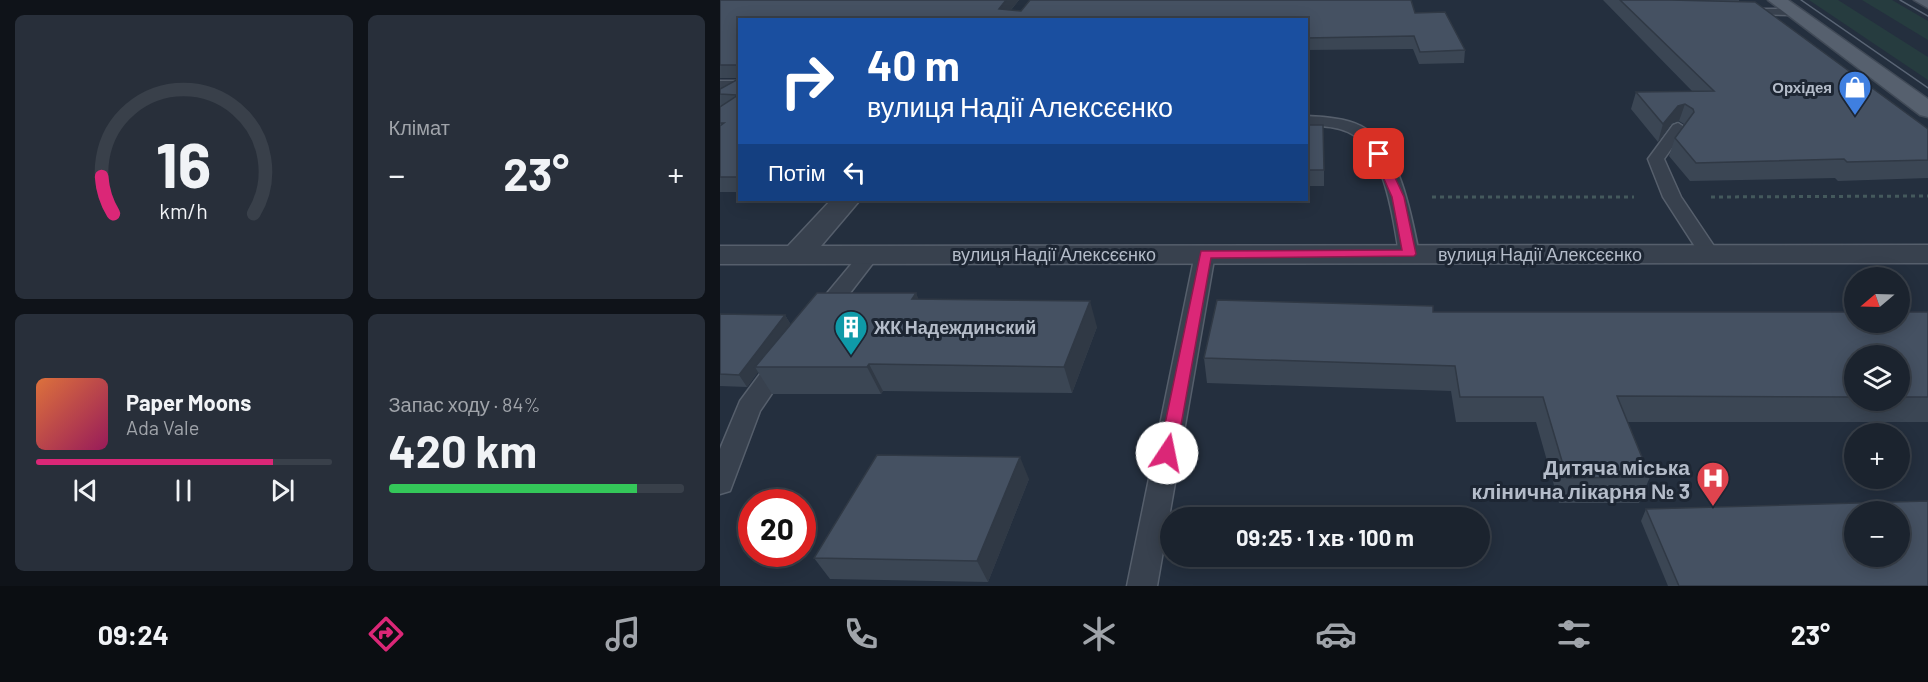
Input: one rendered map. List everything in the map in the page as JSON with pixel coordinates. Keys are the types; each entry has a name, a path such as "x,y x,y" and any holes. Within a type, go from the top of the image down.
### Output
{"main road":[{"path":"1923,0 1928,3"},
{"path":"1785,6 1928,110"}],"street":[{"path":"797,254 845,201"},
{"name":"вулиця Надії Алексєєнко","path":"720,255 1928,254"}],"lane":[{"path":"1729,12 1785,6"},
{"path":"720,85 738,85"},
{"path":"1308,120 1360,132 1379,154 1398,197 1409,254"},
{"path":"1678,128 1656,159 1672,197 1710,255"},
{"path":"720,483 749,408 767,379 870,254"},
{"path":"1142,586 1205,254"}],"green space":[{"path":"1809,0 1838,0 1928,57 1928,80"},
{"path":"1862,0 1892,0 1928,21 1928,40"}],"building":[{"path":"720,0 1006,0 999,9 1021,11 1030,0 1411,0 1415,13 1445,12 1465,50 1420,52 1414,36 1308,38 1308,18 738,18 738,65 720,65"},
{"path":"1620,0 1755,2 1928,129 1928,160 1847,162 1844,159 1696,163 1675,138 1694,112 1693,109 1685,104 1678,106 1663,124 1636,92 1714,91"},
{"path":"738,79 738,95 720,94 720,89"},
{"path":"738,95 738,177 720,177 720,126 724,123 720,123 720,107"},
{"path":"1308,125 1323,125 1324,170 1308,170"},
{"path":"817,293 916,293 912,299 1090,301 1064,367 869,364 867,367 755,367"},
{"path":"1217,300 1433,306 1433,312 1844,312 1844,333 1910,333 1910,312 1928,312 1928,397 1910,397 1910,345 1844,345 1844,397 1617,396 1650,477 1567,478 1543,397 1460,397 1455,366 1204,358"},
{"path":"720,314 785,315 739,375 720,374"},
{"path":"877,455 1020,457 977,561 816,558"},
{"path":"1928,501 1928,586 1679,586 1646,509 1844,503 1844,567 1910,567 1910,502"}],"tram line":[{"path":"1801,0 1928,88"},
{"path":"1900,0 1928,16"}],"place":[{"name":"Орхідея","path":"1855,116"},
{"name":"ЖК Надеждинский","path":"851,356"},
{"name":"Дитяча міська клінична лікарня № 3","path":"1713,507"}],"route":[{"path":"1167,453 1205,254 1409,254 1398,197 1379,154"}]}
